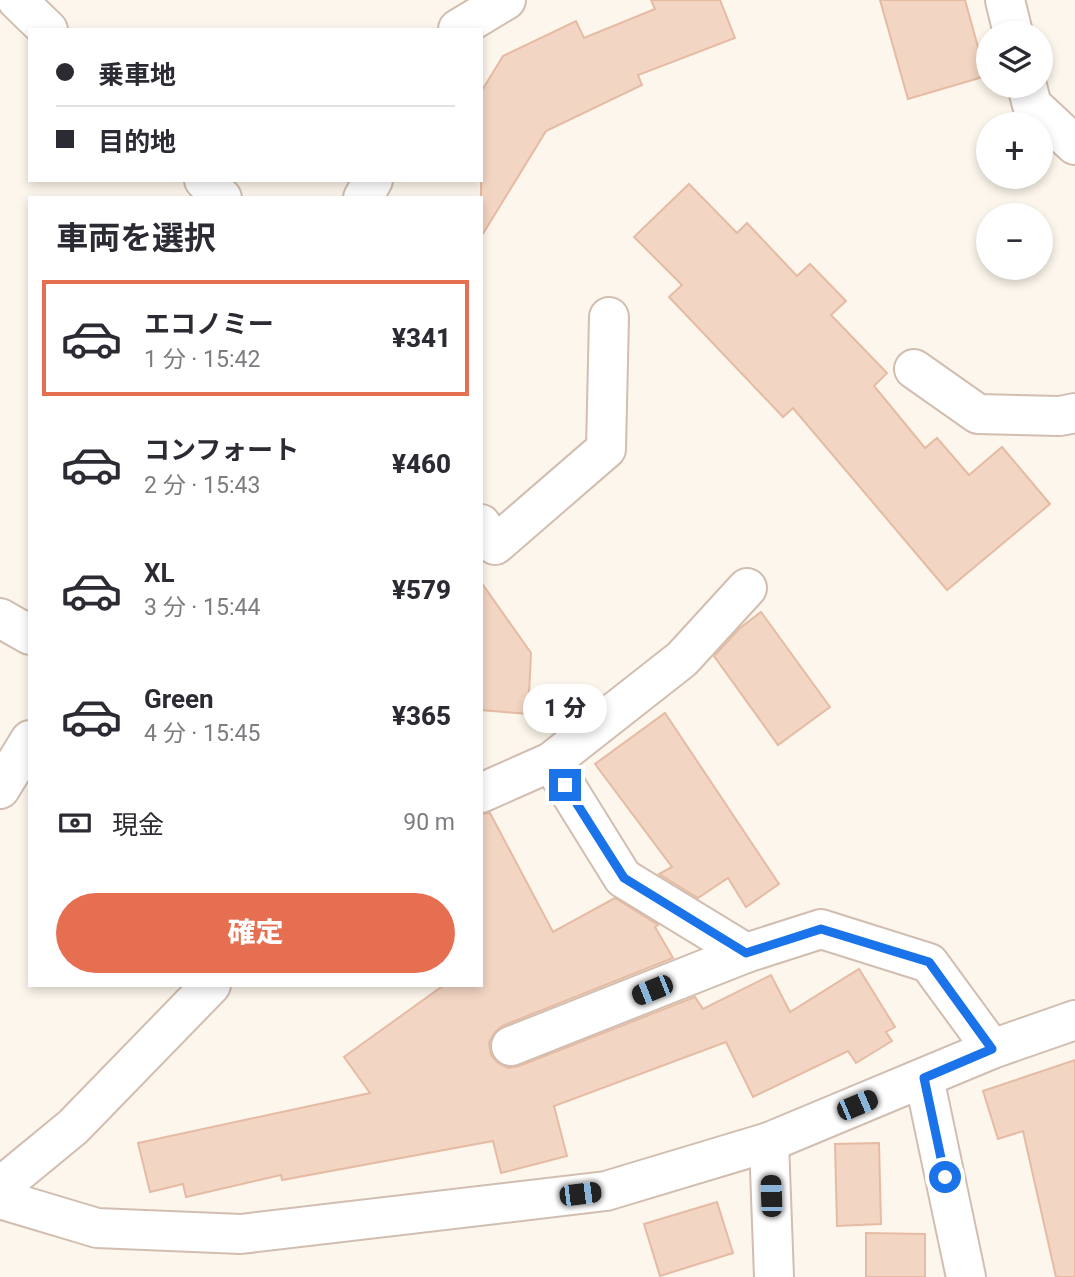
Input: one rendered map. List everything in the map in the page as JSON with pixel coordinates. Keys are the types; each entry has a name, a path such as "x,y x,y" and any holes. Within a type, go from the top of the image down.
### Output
{"street":[{"path":"17,0 46,28"},
{"path":"458,19 506,0"},
{"path":"1005,0 1010,21"},
{"path":"1030,98 1032,105 1075,145"},
{"path":"206,182 220,196"},
{"path":"483,527 495,545 606,449 608,317"},
{"path":"914,369 978,414 1060,416 1075,413"},
{"path":"483,792 551,762 682,659 747,588"},
{"path":"0,618 28,634"},
{"path":"0,789 28,743"},
{"path":"551,762 624,878 746,953"},
{"path":"511,1046 746,953 821,929 929,962 992,1049"},
{"path":"0,1187 73,1126 209,987"},
{"path":"0,1199 97,1228 241,1234 606,1191 769,1142 992,1049 1075,1020"},
{"path":"924,1078 966,1277"},
{"path":"769,1142 774,1277"}],"building":[{"path":"651,0 720,0 735,38 638,75 642,85 546,131 483,234 483,89 503,56 576,21 584,38 655,9"},
{"path":"880,0 965,0 976,40 976,79 908,99"},
{"path":"689,184 737,233 747,223 797,276 810,264 846,301 831,315 887,373 874,386 925,448 937,438 969,475 1002,447 1050,504 947,590 793,408 783,417 669,297 682,285 634,237"},
{"path":"483,585 531,653 528,714 483,710"},
{"path":"761,612 830,707 778,745 714,656 740,628"},
{"path":"665,713 779,884 746,907 728,878 698,898 659,874 672,867 595,764"},
{"path":"490,813 553,932 615,898 658,925 655,927 673,958 502,1026 494,1033 489,1043 491,1055 498,1063 508,1068 519,1066 695,997 703,1009 771,975 790,1012 859,969 895,1027 886,1032 892,1041 856,1063 848,1051 753,1097 726,1042 554,1106 567,1156 501,1173 493,1141 282,1180 281,1175 186,1197 183,1184 150,1192 138,1143 370,1093 344,1057 441,987 483,987 483,814"},
{"path":"1075,1060 1075,1277 1056,1277 1023,1131 998,1139 983,1091"},
{"path":"879,1143 881,1224 837,1226 835,1144"},
{"path":"717,1202 733,1253 660,1276 644,1224"},
{"path":"866,1233 925,1234 925,1277 866,1277"}],"route":[{"path":"565,785 624,878 746,953 821,929 929,962 992,1049 924,1078 945,1177"}]}
